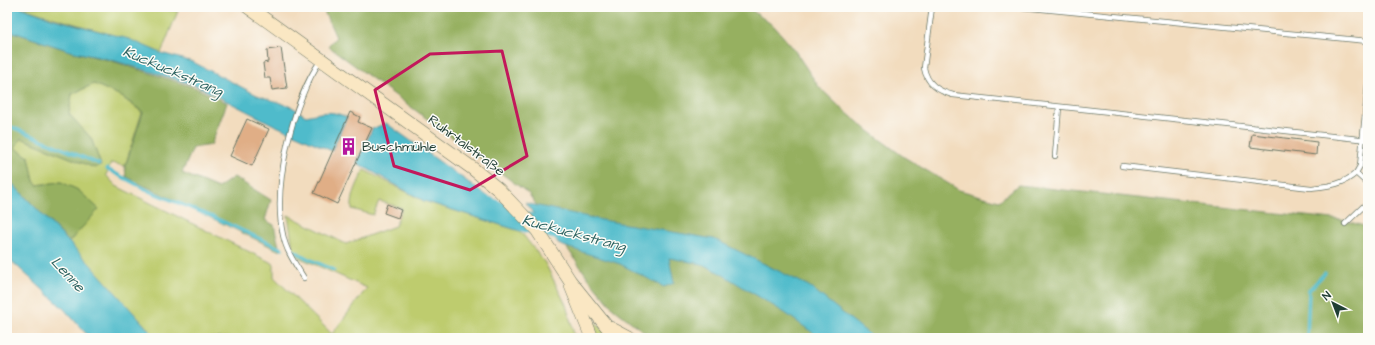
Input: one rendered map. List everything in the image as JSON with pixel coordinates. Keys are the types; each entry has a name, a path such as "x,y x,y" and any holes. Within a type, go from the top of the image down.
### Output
{"main road":[{"name":"Ruhrtalstraße","path":"248,7 322,58 472,168 499,190 536,230 570,281 616,338"},
{"name":"Ruhrtalstraße","path":"570,281 586,332 592,338"},
{"path":"606,326 629,338"}],"lane":[{"path":"932,7 924,68 926,77 934,87 942,92 953,95 1059,107 1368,140"},
{"path":"1021,7 1368,42"},
{"path":"304,278 286,245 283,235 280,210 281,176 290,133 312,73 322,58"},
{"path":"1122,166 1311,188 1338,185 1348,180 1356,173 1360,166 1361,139 1368,83"},
{"path":"1055,156 1059,107"},
{"path":"1356,173 1368,184"},
{"path":"1345,224 1368,202"}],"highlighted area":[{"path":"502,51 527,156 470,190 394,166 375,90 430,54"}],"green space":[{"path":"20,7 163,7 163,9 178,11 161,53 109,34"},
{"path":"322,7 747,7 774,26 793,48 819,87 841,108 904,157 959,190 999,201 1018,185 1342,220 1368,227 1368,338 661,338 648,335 614,309 589,279 528,193 328,46 336,37"},
{"path":"7,30 70,51 112,61 196,88 227,103 211,145 193,148 182,173 218,188 234,177 271,200 265,220 274,225 280,251 126,177 125,167 143,112 119,95 94,84 72,94 69,114 91,138 101,165 95,168 21,138 15,148 29,157 34,181 37,185 61,182 78,190 99,209 69,242 7,178"},
{"path":"94,84 119,95 142,112 125,166 111,163 106,175 116,186 274,264 274,277 332,334 367,288 294,255 288,215 346,244 395,226 402,208 379,201 373,215 352,209 357,184 364,170 424,201 520,231 545,263 566,305 575,338 156,338 69,242 98,209 78,190 61,182 37,185 34,181 29,157 15,148 21,138 95,168 101,165 91,138 69,114 72,94"},
{"path":"594,322 610,338 598,338 593,323"}],"water":[{"path":"7,7 20,7 54,19 129,39 161,53 193,62 257,95 292,107 306,116 326,112 336,113 347,117 332,151 274,125 197,86 112,60 70,51 7,30"},
{"path":"386,123 486,195 503,211 520,231 424,201 357,163 372,129"},
{"name":"Lenne","path":"7,178 90,264 156,338 90,338 64,309 7,257"},
{"path":"525,203 602,220 714,239 809,286 874,338 820,338 785,313 720,273 702,264 669,258 674,283 664,287 620,264 560,245"}],"building":[{"path":"281,48 287,88 272,90 270,78 265,78 263,63 268,62 267,50"},
{"name":"Buschmühle","path":"350,112 360,117 358,122 372,128 337,204 314,193"},
{"path":"247,119 269,129 252,166 230,156"},
{"path":"1252,134 1317,142 1316,155 1250,147"},
{"path":"387,204 401,210 398,218 384,213"}],"waterway":[{"path":"7,125 99,164"},
{"path":"107,169 151,192 213,217 282,249"},
{"name":"Kuckuckstrang","path":"479,203 525,222 570,233"},
{"path":"293,250 334,270"},
{"path":"1307,338 1309,290 1325,273"}],"place":[{"name":"Buschmühle","path":"349,146"}]}
